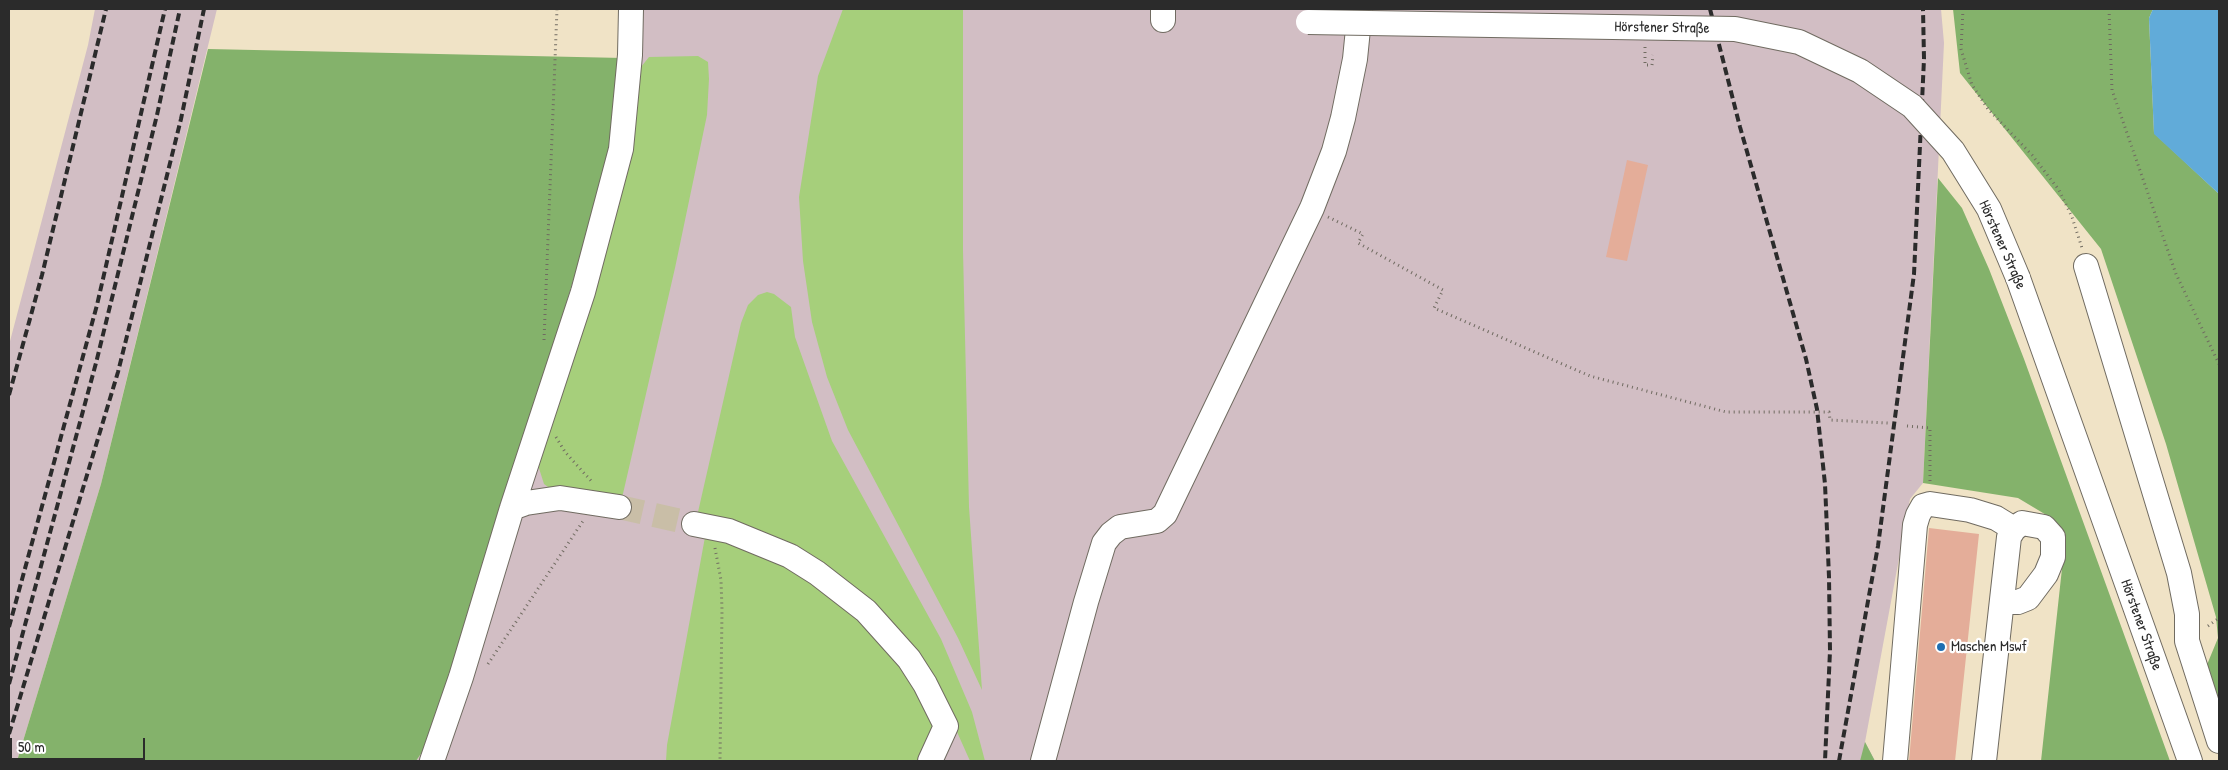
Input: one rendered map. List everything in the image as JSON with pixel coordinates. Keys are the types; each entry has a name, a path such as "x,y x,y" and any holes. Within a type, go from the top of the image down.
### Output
{"street":[{"path":"432,761 467,659 512,508 583,292 621,149 630,55 631,9"},
{"path":"1043,761 1088,594 1104,543 1120,527 1157,521 1165,514 1312,208 1334,151 1343,118 1355,59 1360,9"},
{"name":"Hörstener Straße","path":"1308,22 1339,16 1735,29 1798,42 1860,71 1912,106 1953,151 1989,209 2018,278 2190,761"},
{"path":"2086,266 2179,573 2185,599 2189,648 2219,741"},
{"path":"512,508 526,503 560,498 616,506"},
{"path":"1895,761 1915,525 1924,506 1930,504 1970,510 1996,518 2014,529"},
{"path":"1984,761 2009,537 2014,529 2022,523 2044,527 2053,537 2054,557 2046,574 2028,598 2018,602 2002,602"},
{"path":"702,525 760,542 797,560 843,592 890,635 925,684 946,726 930,761"}],"path":[{"path":"544,344 557,9"},
{"path":"1963,9 1961,49 1972,85 1988,109 2032,155 2059,190 2072,217 2086,266"},
{"path":"2109,9 2112,90 2176,274 2219,364"},
{"path":"1646,53 1645,65 1652,64 1653,55"},
{"path":"1312,208 1363,234 1358,243 1371,252 1443,290 1434,308 1590,376 1726,412 1829,412 1830,420 1888,424"},
{"path":"1907,426 1930,428 1930,504"},
{"path":"485,670 538,586 584,520 592,512 616,506 565,452 552,430"},
{"path":"702,525 721,580 723,641 720,761"}],"shaded area":[{"path":"95,9 217,9 101,484 17,761 9,761 9,345 88,45"},
{"path":"622,9 1941,9 1944,43 1923,483 1910,499 1865,742 1875,761 416,761 433,736 613,147"}],"green space":[{"path":"843,9 963,9 963,251 969,507 982,690 958,638 848,430 827,377 812,322 803,261 799,197 818,76"},
{"path":"1953,9 2153,9 2149,18 2154,133 2219,194 2219,711 2204,672 2218,638 2216,617 2166,444 2101,249 1960,73"},
{"path":"208,49 623,58 613,147 514,478 433,736 416,761 17,761 101,484"},
{"path":"698,56 708,62 707,115 675,268 622,498 555,492 544,484 537,462 634,136 641,67 649,57"},
{"path":"1938,178 1962,208 1989,269 2024,359 2170,761 2041,761 2065,541 2048,516 2018,498 1923,483"},
{"path":"767,292 774,294 791,307 795,337 832,441 941,639 972,712 985,761 970,761 949,714 878,611 700,517 698,512 741,323 748,305 758,295"},
{"path":"705,537 752,550 791,569 853,612 916,684 934,726 922,761 666,761 667,745"},
{"path":"1865,742 1875,761 1860,761"}],"water":[{"path":"2153,9 2219,9 2219,194 2154,134 2149,18"}],"building":[{"path":"1627,160 1648,165 1627,261 1606,257"},
{"name":"Maschen Mswf","path":"1929,528 1979,534 1955,761 1909,761"}],"tunnel":[{"path":"619,507 694,524"}],"railway":[{"path":"9,395 42,275 106,9"},
{"path":"9,627 97,305 165,9"},
{"path":"9,684 96,363 157,115 180,9"},
{"path":"9,734 118,372 181,119 204,9"},
{"path":"1710,9 1740,127 1806,359 1817,409 1825,484 1829,577 1830,651 1825,761"},
{"path":"1839,761 1878,546 1914,274 1924,59 1923,9"}],"place":[{"name":"Maschen Mswf","path":"1941,647"}]}
